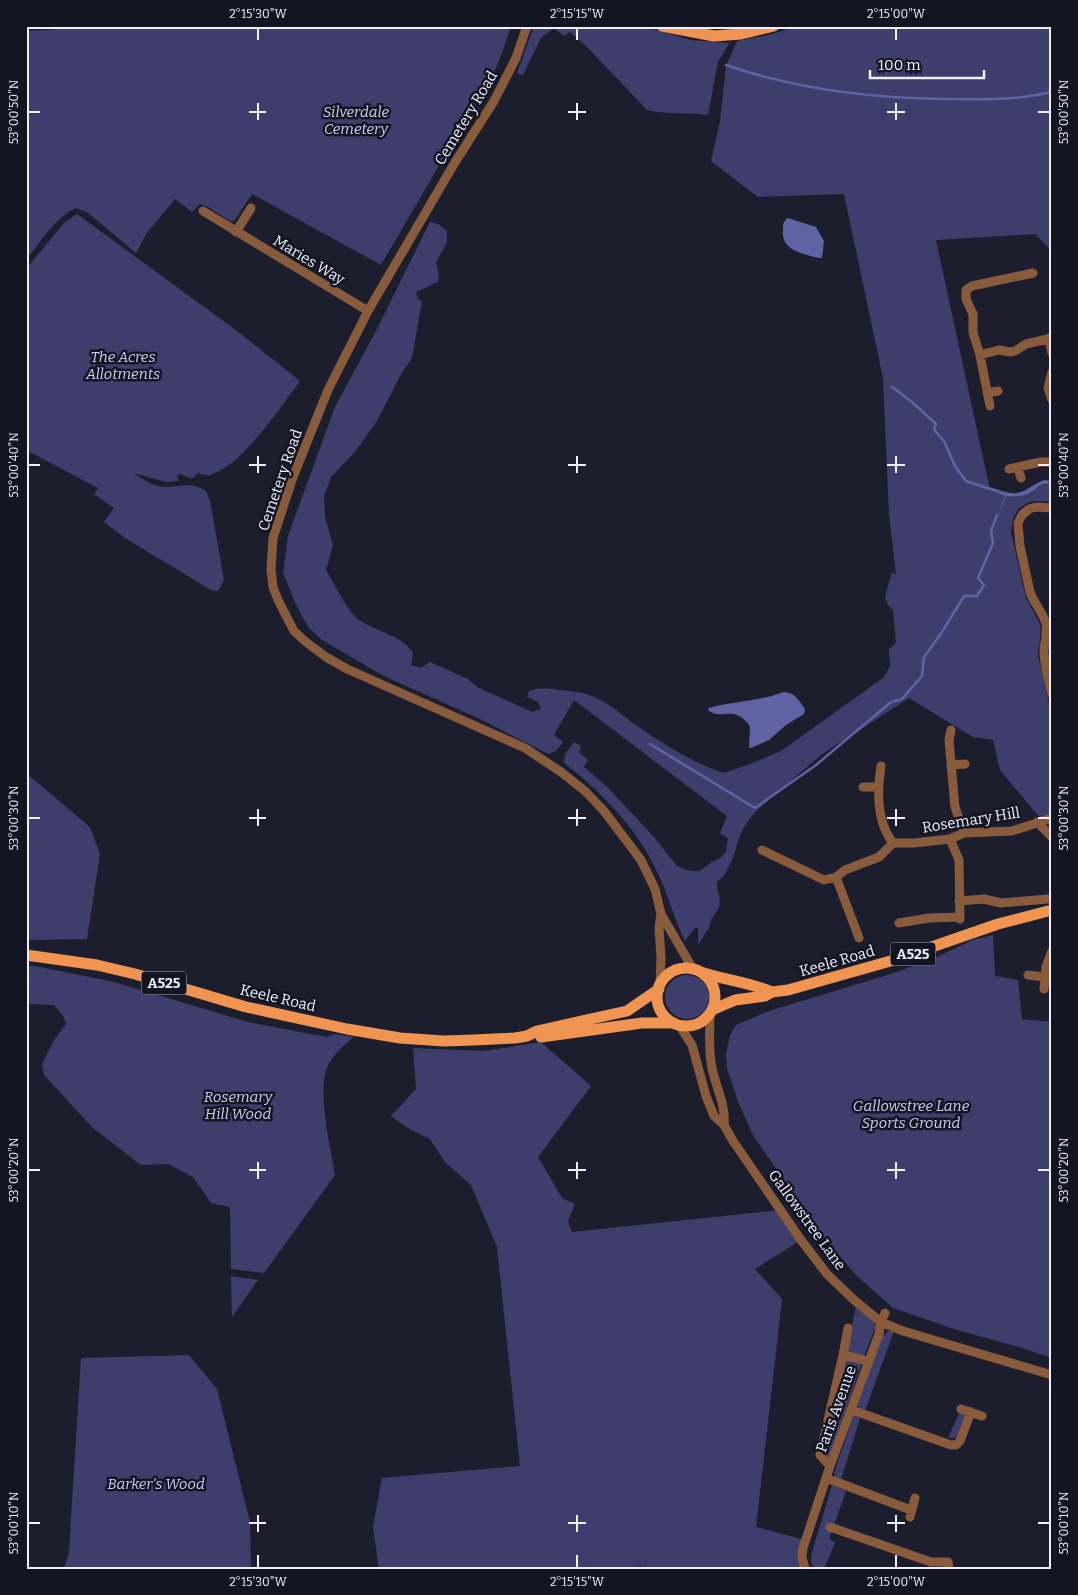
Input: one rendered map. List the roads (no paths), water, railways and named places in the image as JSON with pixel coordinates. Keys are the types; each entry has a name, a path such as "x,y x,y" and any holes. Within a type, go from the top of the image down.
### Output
{"main road":[{"path":"662,26 714,36 741,34 774,26"},
{"name":"Keele Road","path":"711,1012 735,1000 765,996 772,992 788,990 894,960 998,924 1052,910"},
{"name":"Keele Road","path":"26,955 97,965 135,974 246,1007 400,1038 444,1041 527,1036 538,1038 642,1023 677,1024"},
{"path":"676,970 695,970 708,977 714,987 715,998 711,1012 697,1024 686,1026 677,1024 666,1018 660,1008 659,988 666,977 676,970"},
{"name":"Keele Road","path":"695,970 772,992"},
{"name":"Keele Road","path":"527,1036 537,1031 627,1011 659,988"}],"street":[{"name":"Cemetery Road","path":"527,26 516,58 494,101 454,164 368,311 328,390 293,477 273,538 271,569 273,587 294,631 326,657 525,748 562,772 585,791 604,811 641,860 655,889 661,914 695,970"},
{"path":"236,232 251,208"},
{"name":"Maries Way","path":"203,211 368,311"},
{"path":"990,406 974,333 973,314 966,299 966,290 972,286 1029,274 1028,285"},
{"path":"980,355 999,350 1015,351 1026,344 1050,338 1052,353"},
{"path":"1052,372 1048,388 1052,400"},
{"path":"987,393 998,391"},
{"path":"1021,478 1014,469 1040,462 1052,462"},
{"path":"1052,508 1036,507 1025,511 1020,519 1018,533 1032,599 1042,614 1046,625 1044,653 1052,694"},
{"path":"951,730 949,740 955,807 964,834"},
{"path":"951,765 965,764"},
{"path":"762,850 824,880 836,877 845,870 880,857 893,843 887,835 880,810 878,787 881,766"},
{"path":"863,787 878,787"},
{"name":"Rosemary Hill","path":"893,843 914,843 950,839 964,834 1012,831 1052,818"},
{"path":"1037,822 1052,837"},
{"path":"899,923 929,918 960,918 958,860 950,839"},
{"path":"836,877 859,938"},
{"path":"959,902 984,899 1001,903 1047,899"},
{"name":"Cemetery Road","path":"659,988 661,957 659,928 661,914"},
{"path":"1044,990 1047,961 1052,951"},
{"path":"1028,975 1044,976"},
{"name":"Gallowstree Lane","path":"711,1012 710,1055 725,1114 724,1125"},
{"name":"Gallowstree Lane","path":"677,1024 692,1045 706,1096 714,1116 724,1125 801,1240 827,1274 854,1300 916,1335 1052,1375"},
{"name":"Paris Avenue","path":"804,1569 803,1548 883,1318"},
{"name":"Paris Avenue","path":"830,1466 820,1455 848,1328"},
{"name":"Paris Avenue","path":"842,1355 868,1361"},
{"path":"960,1409 982,1416"},
{"path":"852,1410 951,1445 956,1445 960,1441 971,1412"},
{"path":"826,1478 910,1513 915,1498"},
{"path":"833,1531 932,1562 948,1562 949,1569"}],"waterway":[{"path":"726,65 805,86 886,97 995,99 1026,97 1052,91"},
{"path":"892,387 936,424 934,430 944,441 955,466 966,481 990,489"},
{"path":"650,744 755,808 816,765 891,702 902,699 922,676 924,657 964,596 977,596 984,585 978,578 993,543 991,531 997,515"}],"park label":[{"name":"Silverdale Cemetery","path":"356,120"},
{"name":"The Acres Allotments","path":"123,366"},
{"name":"Rosemary Hill Wood","path":"238,1106"},
{"name":"Gallowstree Lane Sports Ground","path":"911,1114"},
{"name":"Barker's Wood","path":"156,1484"}]}
